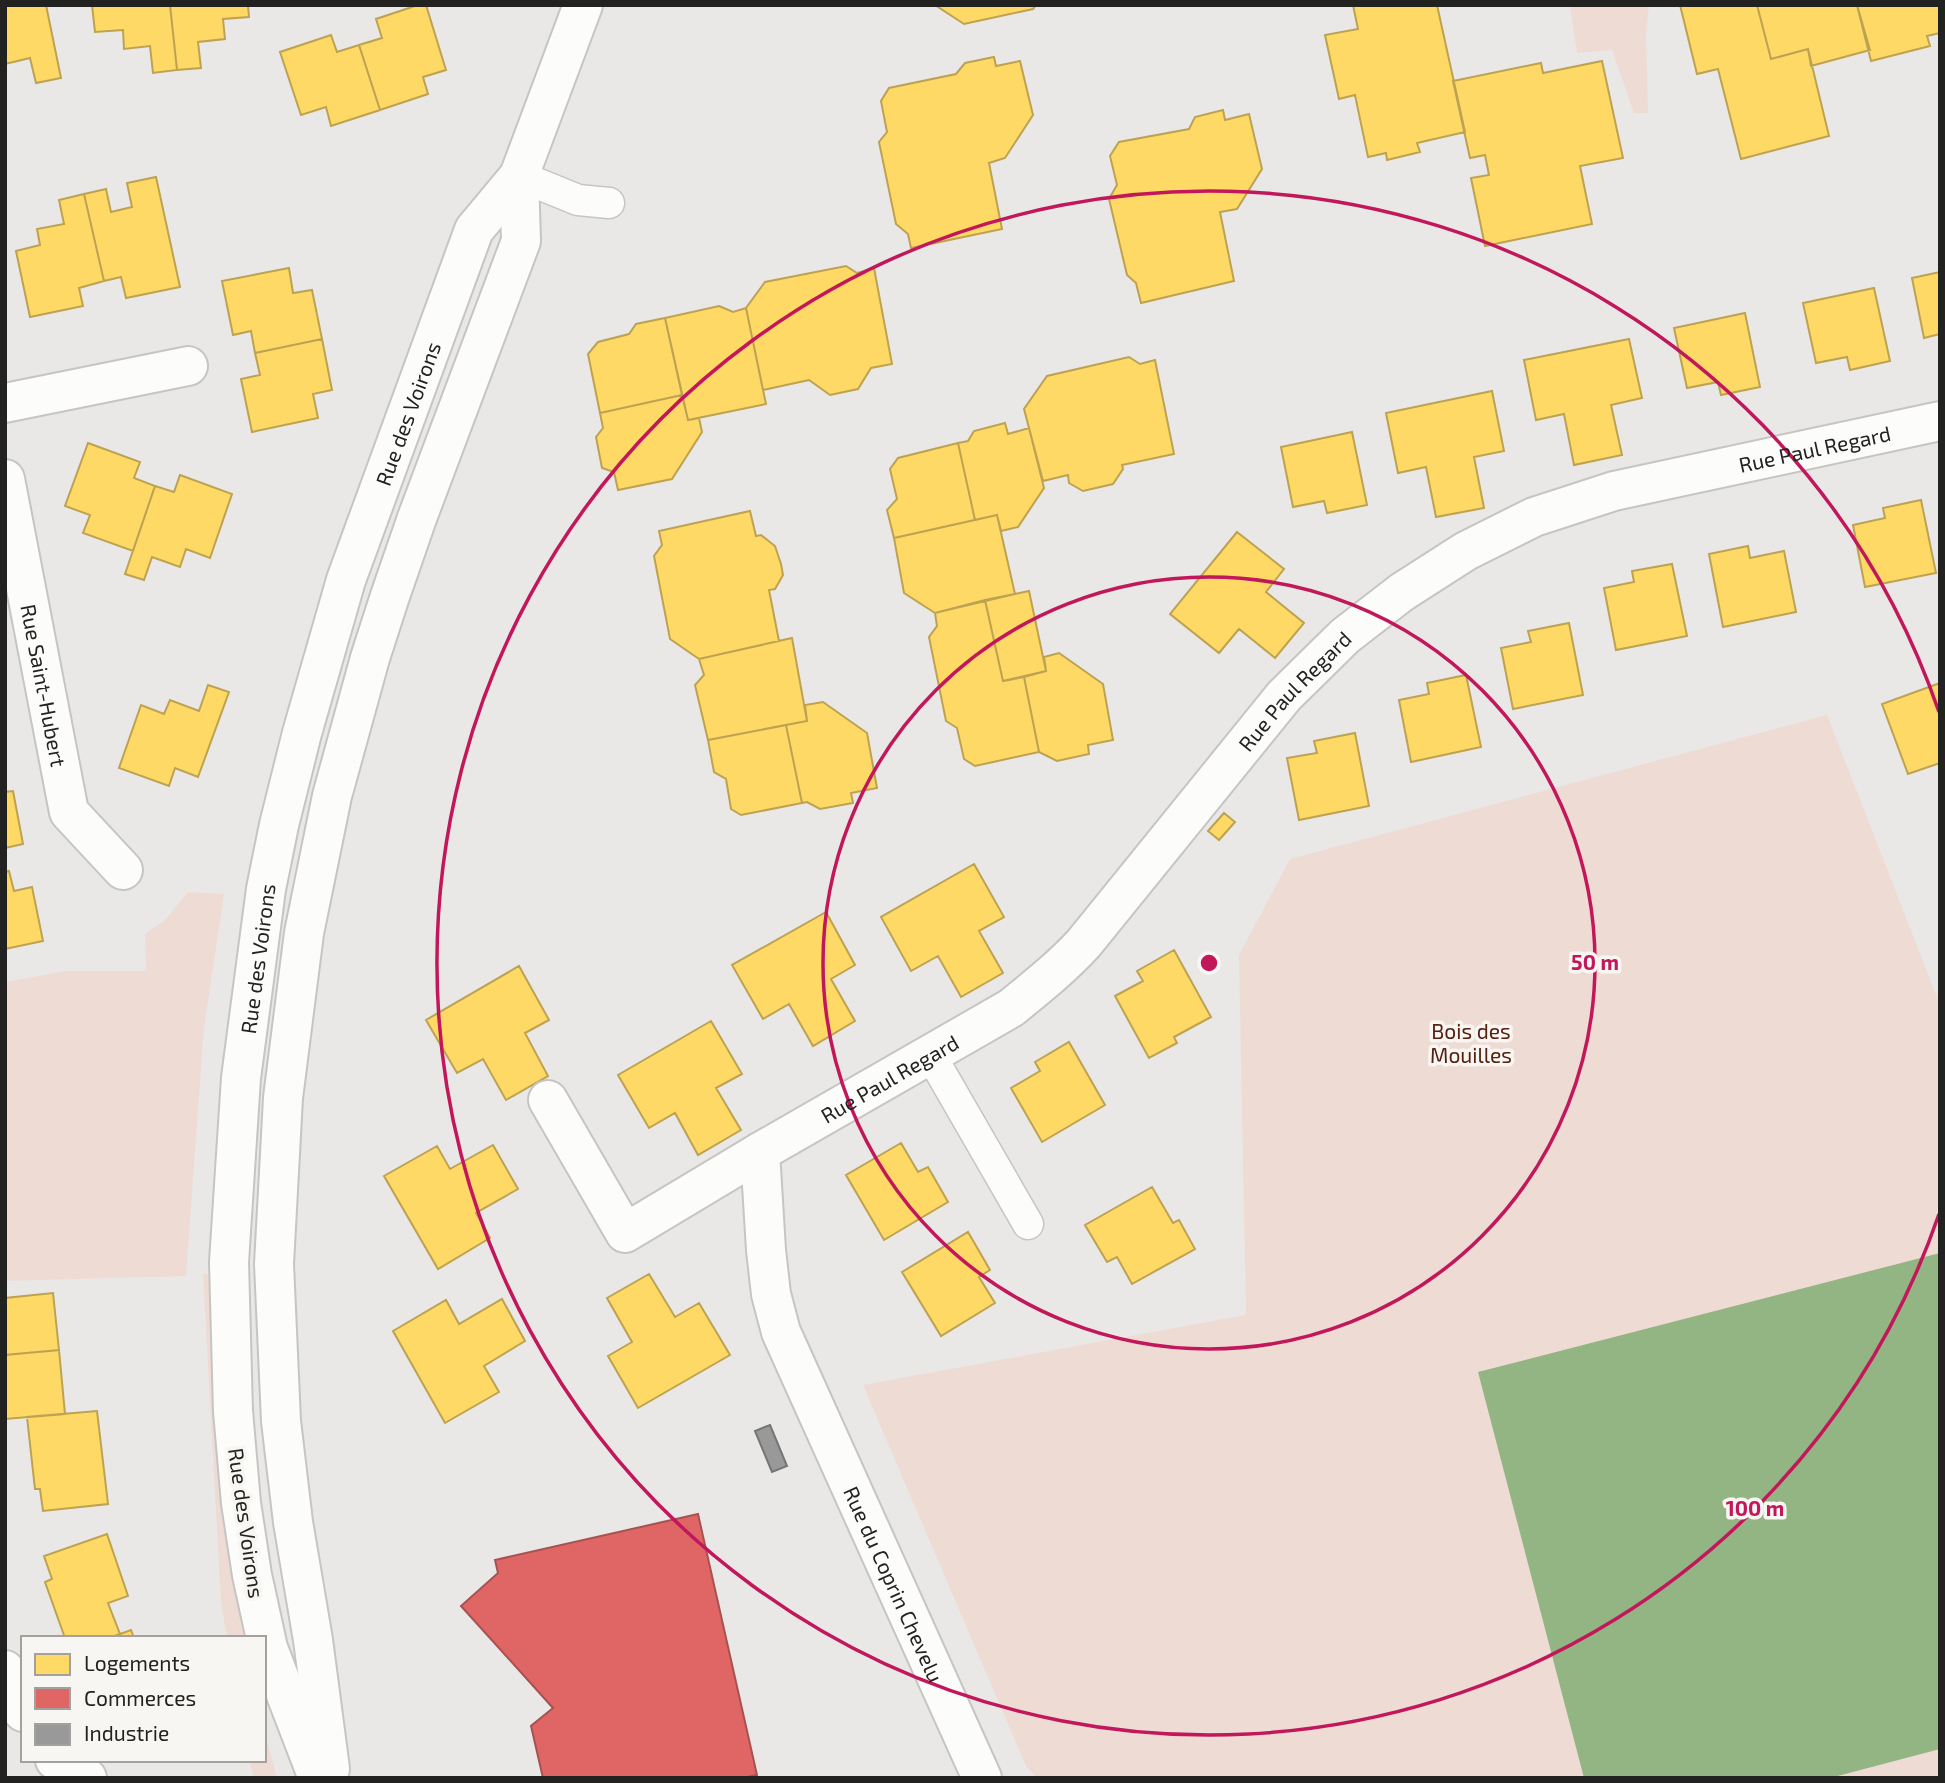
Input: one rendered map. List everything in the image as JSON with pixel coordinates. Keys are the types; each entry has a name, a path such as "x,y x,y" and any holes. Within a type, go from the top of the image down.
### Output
{"street":[{"name":"Rue des Voirons","path":"265,1636 251,1575 239,1476 233,1411 229,1262 241,1078 266,889 305,720 346,580 474,230 519,176 583,5"},
{"name":"Rue des Voirons","path":"331,1778 313,1640 293,1522 281,1421 274,1264 283,1098 304,933 332,796 390,596 521,241 519,176"},
{"path":"5,403 188,366"},
{"name":"Rue Paul Regard","path":"548,1100 625,1233 1011,1008 1064,964 1084,943 1284,696 1345,636 1402,592 1466,551 1534,517 1614,491 1940,421"},
{"name":"Rue Saint-Hubert","path":"5,480 69,813 123,870"},
{"name":"Rue du Coprin Chevelu","path":"760,1152 771,1294 781,1332 982,1778"},
{"name":"Rue des Voirons","path":"266,1639 318,1778"},
{"path":"5,1670 21,1707"},
{"path":"59,1762 87,1778"}],"lane":[{"path":"519,176 578,200 609,203"},
{"path":"930,1055 1028,1224"}],"green space":[{"path":"1570,5 1649,5 1646,33 1648,113 1634,113 1612,50 1577,53"},
{"name":"Bois des Mouilles","path":"1827,715 1940,1005 1940,1778 1037,1778 1026,1766 863,1385 1246,1315 1239,955 1290,859"},
{"path":"188,892 224,894 204,1028 186,1276 5,1281 5,982 66,971 146,971 145,934 165,920"},
{"path":"203,1274 213,1274 226,1502 244,1636 227,1636 221,1602"},
{"path":"266,1737 277,1778 254,1778 250,1762 266,1762"}],"shaded area":[{"path":"1940,1253 1940,1749 1830,1778 1584,1778 1478,1372"}],"building: Logements":[{"path":"5,5 46,5 61,78 36,83 30,58 5,64"},
{"path":"92,5 170,5 177,70 153,73 150,46 124,49 123,30 95,32"},
{"path":"170,5 248,5 249,17 223,19 225,39 198,42 201,68 177,70"},
{"path":"418,5 426,5 446,70 423,77 428,94 380,110 359,45 382,38 376,19"},
{"path":"935,5 1036,5 1033,9 964,24"},
{"path":"1353,5 1437,5 1465,132 1417,143 1420,152 1387,160 1386,153 1368,157 1355,95 1339,99 1325,35 1358,29"},
{"path":"1680,5 1757,5 1771,59 1808,49 1829,136 1741,159 1718,69 1697,74"},
{"path":"1757,5 1857,5 1870,50 1811,66 1808,49 1771,59"},
{"path":"1857,5 1940,5 1940,33 1927,36 1930,46 1871,61"},
{"path":"331,35 337,52 359,45 380,110 331,126 326,107 301,115 280,52"},
{"path":"994,57 996,66 1020,61 1033,115 1005,158 989,163 1002,229 911,248 908,234 896,224 879,142 887,132 881,101 889,88 956,74 965,63"},
{"path":"1602,61 1623,158 1580,166 1592,224 1485,246 1471,178 1489,175 1485,155 1470,158 1453,81 1541,63 1543,73"},
{"path":"1223,110 1225,120 1249,114 1262,169 1237,209 1220,212 1234,281 1141,303 1136,283 1127,275 1109,199 1117,185 1110,156 1119,142 1189,129 1195,117"},
{"path":"156,177 180,287 126,298 121,277 104,281 84,194 106,189 111,212 132,207 127,183"},
{"path":"84,194 104,281 79,288 83,306 30,317 16,251 40,245 37,229 64,224 59,200"},
{"path":"846,266 857,273 874,268 892,364 871,368 858,389 830,395 809,380 763,390 746,308 765,282"},
{"path":"289,268 293,293 312,290 322,339 255,353 251,331 233,335 222,281"},
{"path":"1940,272 1940,334 1924,338 1912,278"},
{"path":"1874,288 1890,361 1850,370 1847,357 1816,363 1803,303"},
{"path":"719,306 733,312 746,308 766,404 688,420 665,318"},
{"path":"1745,313 1760,387 1721,395 1718,382 1687,388 1674,328"},
{"path":"665,318 682,395 600,413 588,354 598,342 629,334 636,324"},
{"path":"322,339 332,390 313,394 318,418 252,432 241,379 260,375 255,353"},
{"path":"1629,339 1642,398 1611,405 1622,455 1574,465 1564,414 1536,420 1524,360"},
{"path":"1129,357 1140,364 1155,360 1174,454 1122,465 1123,469 1113,484 1083,491 1069,483 1068,475 1043,481 1024,409 1047,376"},
{"path":"1492,391 1504,451 1474,457 1484,508 1436,517 1426,467 1398,473 1386,413"},
{"path":"682,395 688,420 699,418 702,432 672,479 618,490 614,472 602,468 596,437 603,428 600,413"},
{"path":"1005,423 1008,434 1029,428 1044,488 1018,527 1001,531 997,515 975,520 958,443 968,441 974,431"},
{"path":"1352,432 1367,505 1327,513 1324,501 1293,507 1281,447"},
{"path":"88,443 140,462 134,478 155,486 133,551 83,533 90,515 65,506"},
{"path":"958,443 975,520 894,538 887,510 897,499 890,469 898,458"},
{"path":"180,475 232,494 210,558 186,549 180,567 152,557 144,580 125,574 155,486 174,492"},
{"path":"1921,500 1936,573 1865,587 1853,525 1885,518 1883,508"},
{"path":"750,511 756,536 761,535 775,546 781,564 783,575 775,589 769,590 779,641 699,659 670,639 654,556 662,545 659,531"},
{"path":"997,515 1015,594 935,613 904,593 894,538"},
{"path":"1237,532 1284,569 1266,592 1304,623 1275,658 1239,629 1219,653 1170,614"},
{"path":"1748,546 1750,558 1784,551 1796,612 1723,627 1709,554"},
{"path":"1672,564 1687,636 1616,650 1604,588 1634,582 1632,571"},
{"path":"1029,591 1046,671 1003,681 985,600"},
{"path":"985,600 1003,681 1024,677 1039,752 975,766 964,759 957,728 946,721 929,637 937,626 935,613"},
{"path":"1569,623 1583,695 1513,709 1501,648 1531,642 1528,631"},
{"path":"792,638 807,721 708,740 695,685 704,675 699,659"},
{"path":"1059,653 1103,684 1113,740 1088,745 1089,754 1057,761 1039,752 1024,677 1046,671 1044,657"},
{"path":"1466,675 1481,747 1411,762 1399,700 1429,694 1427,683"},
{"path":"1940,683 1940,763 1908,774 1882,704"},
{"path":"208,685 229,692 198,777 175,768 169,786 119,768 141,705 164,714 170,700 199,711"},
{"path":"823,702 867,733 877,788 851,793 853,803 820,809 807,802 802,803 786,725 807,721 805,705"},
{"path":"786,725 802,803 741,815 731,809 726,779 714,772 708,740"},
{"path":"1355,733 1369,806 1299,820 1287,758 1317,753 1314,741"},
{"path":"13,791 23,844 5,848 5,792"},
{"path":"1224,813 1235,822 1219,840 1208,831"},
{"path":"974,864 1004,917 979,931 1003,973 961,997 938,956 911,971 881,917"},
{"path":"9,871 14,891 32,887 43,941 5,949 5,872"},
{"path":"826,912 855,965 831,979 855,1021 813,1046 789,1004 763,1019 732,965"},
{"path":"1174,950 1211,1017 1174,1037 1177,1043 1149,1058 1115,996 1143,981 1137,971"},
{"path":"519,966 549,1020 525,1033 548,1076 506,1100 483,1059 457,1073 426,1020"},
{"path":"711,1021 742,1074 716,1088 741,1130 698,1155 675,1113 649,1128 618,1075"},
{"path":"1069,1042 1105,1105 1042,1142 1011,1088 1040,1071 1035,1062"},
{"path":"901,1143 918,1172 928,1167 948,1202 884,1240 846,1175"},
{"path":"493,1145 518,1189 476,1213 490,1238 438,1269 384,1176 437,1146 450,1169"},
{"path":"1152,1187 1173,1223 1179,1220 1195,1249 1132,1284 1117,1257 1107,1262 1085,1225"},
{"path":"968,1232 990,1270 979,1277 995,1303 941,1336 902,1272"},
{"path":"649,1274 675,1317 699,1303 730,1355 638,1408 608,1356 632,1342 607,1298"},
{"path":"53,1293 59,1350 5,1355 5,1298"},
{"path":"502,1299 525,1341 484,1366 499,1392 445,1423 393,1331 446,1300 459,1324"},
{"path":"59,1350 65,1414 5,1419 5,1355"},
{"path":"97,1411 108,1504 43,1511 40,1489 35,1489 27,1417"},
{"path":"107,1534 128,1596 108,1603 120,1634 64,1636 45,1582 52,1579 44,1556"},
{"path":"131,1630 133,1636 114,1636"}],"building: Commerces":[{"path":"698,1514 757,1775 742,1778 543,1778 531,1726 553,1708 461,1606 498,1573 495,1560"}],"building: Industrie":[{"path":"770,1425 787,1466 772,1472 755,1431"}]}
